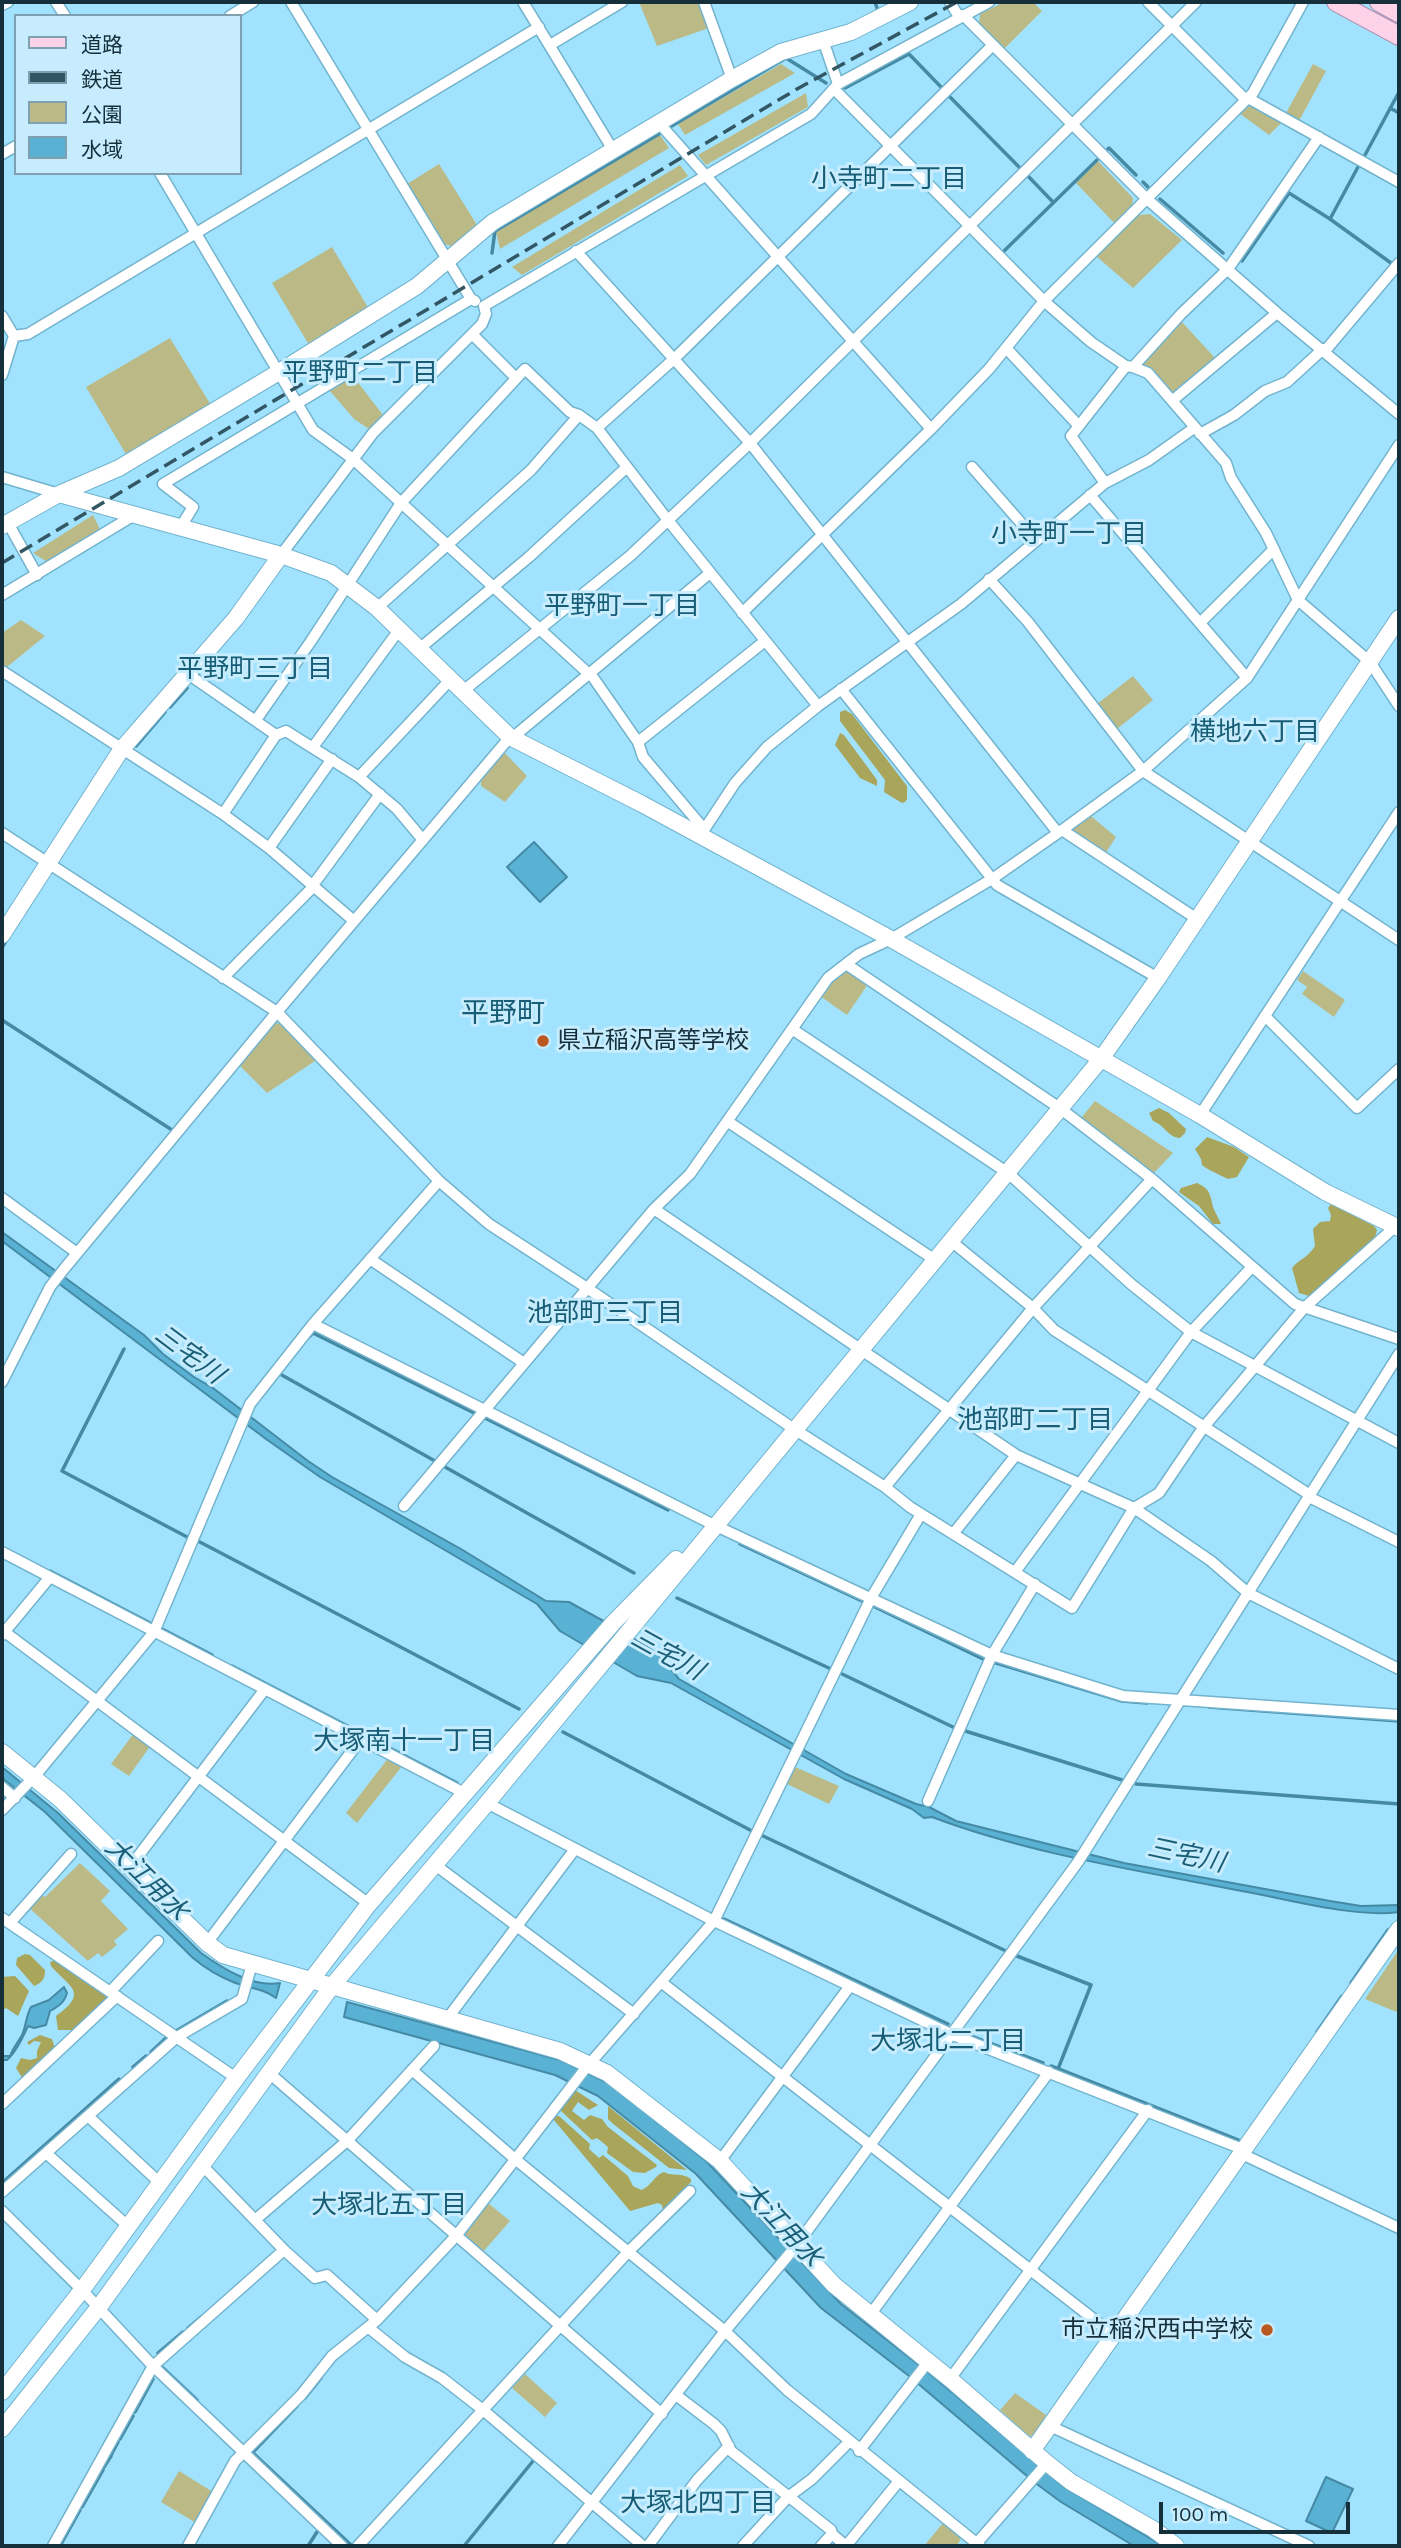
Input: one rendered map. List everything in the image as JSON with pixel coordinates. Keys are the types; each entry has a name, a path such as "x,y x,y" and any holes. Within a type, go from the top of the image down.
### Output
{"main road":[{"path":"1336,2 1399,36"},
{"path":"1379,2 1399,13"}],"street":[{"path":"2,5 8,2"},
{"path":"233,14 253,2"},
{"path":"2,935 121,750 236,618 373,433 482,324 486,314 484,306 471,299 291,2"},
{"path":"523,2 613,150"},
{"path":"550,45 622,2"},
{"path":"704,2 732,79"},
{"path":"37,575 5,525 59,494 119,468 279,372 417,286 493,222 732,79 781,51 851,33 910,2"},
{"path":"950,2 961,16 1147,199 1277,313 1399,414"},
{"path":"484,306 811,114 836,86 989,2"},
{"path":"1148,2 1247,99 1399,182"},
{"path":"359,777 457,685 540,629 630,556 750,443 1196,2"},
{"path":"742,613 823,536 989,369 1044,301 1247,99 1303,2"},
{"path":"13,336 28,334 539,27"},
{"path":"823,40 836,86 890,146 1044,301 1091,342 1130,366 1148,373 1173,400 1226,463 1231,478 1274,549 1298,600 1370,662 1399,706"},
{"path":"597,428 674,359 993,45"},
{"path":"659,123 930,429"},
{"path":"1105,483 1071,436 1130,366 1228,270 1319,137"},
{"path":"161,175 313,430 353,459 590,673 638,742 643,757 702,832"},
{"path":"576,251 750,443 1060,831 1197,919"},
{"path":"702,832 719,804 754,761 818,706 961,604 1035,539 1105,483 1197,431 1234,415 1265,391 1287,382 1324,350 1399,263"},
{"path":"180,528 192,507 163,484 471,299"},
{"path":"1173,400 1277,313"},
{"path":"2,316 13,336 2,375"},
{"path":"472,334 516,378"},
{"path":"1006,348 1079,426"},
{"path":"256,720 401,503 526,369 570,412 597,428 818,706"},
{"path":"377,608 530,470 579,415"},
{"path":"404,1506 654,1209 690,1174 828,978 859,954 891,939 992,879 1060,831 1143,771 1247,678 1399,445"},
{"path":"419,649 494,587 627,467"},
{"path":"972,467 1035,539"},
{"path":"2,477 314,565 348,584 377,608 511,738 702,832 1200,1115 1325,1192 1398,1227 1304,1308 1203,1428 1159,1493 1134,1508 1072,1608 921,1514 886,1487 794,1429 488,1224 439,1181 277,1012 2,833"},
{"path":"1090,495 1247,678"},
{"path":"2,595 136,514"},
{"path":"1200,623 1274,549"},
{"path":"2,1382 52,1284 354,920 511,738 710,573"},
{"path":"989,579 1028,622 1143,771 1399,940"},
{"path":"2,2429 99,2307 332,1986 487,1803 1101,1059 1399,618"},
{"path":"313,747 399,630"},
{"path":"638,742 765,641"},
{"path":"2,671 223,814 270,848 354,920"},
{"path":"188,674 276,735"},
{"path":"841,689 997,885 1158,978"},
{"path":"223,814 276,735 286,731 359,777 397,808 423,839"},
{"path":"270,848 332,759"},
{"path":"223,978 313,886 380,794"},
{"path":"1200,1115 1399,812"},
{"path":"846,964 1061,1109 1152,1179 1295,1304 1399,1339"},
{"path":"1265,1016 1357,1108 1399,1069"},
{"path":"792,1029 1008,1173 1131,1284 1191,1332 1399,1443"},
{"path":"727,1121 935,1260"},
{"path":"886,1487 1033,1308 1152,1179"},
{"path":"2,1810 16,1798 154,1632 247,1410 313,1324 439,1181"},
{"path":"2,1198 77,1253"},
{"path":"654,1209 1016,1455 1134,1508 1211,1561 1248,1593 1399,1669"},
{"path":"951,1241 1033,1308 1054,1331 1309,1496 1399,1542"},
{"path":"370,1259 524,1363"},
{"path":"1015,1572 1191,1332 1252,1267"},
{"path":"313,1324 714,1525 992,1655 1123,1696 1399,1715"},
{"path":"558,2546 793,2248 1078,1863 1399,1354"},
{"path":"953,1534 1016,1455"},
{"path":"188,2546 235,2461 300,2395 332,2356 373,2324 456,2236 588,2066 714,1921 871,1598 921,1514"},
{"path":"2,2392 8,2374 82,2290 236,2078 369,1904 614,1622 714,1525"},
{"path":"2,1552 466,1794"},
{"path":"50,1577 3,1632 369,1904"},
{"path":"928,1801 992,1655 1034,1584"},
{"path":"130,1867 265,1689"},
{"path":"207,1943 361,1740"},
{"path":"2,1752 31,1780 60,1799 207,1943 223,1955 251,1969 310,1980 560,2051 636,2093 720,2161 793,2248 927,2364 950,2379 1032,2451 1045,2466 1153,2529 1175,2546"},
{"path":"2,1787 16,1798"},
{"path":"487,1803 714,1921 953,2035 1148,2110 1243,2152 1399,2228"},
{"path":"447,2019 575,1849"},
{"path":"71,1854 6,1920 236,2078"},
{"path":"434,1864 634,2014"},
{"path":"1032,2451 1399,1929"},
{"path":"2,2105 113,1994 158,1941"},
{"path":"2,2192 177,2037 242,1999 251,1969"},
{"path":"661,1982 1114,2335"},
{"path":"720,2161 850,1986"},
{"path":"255,2220 346,2141 434,2046"},
{"path":"412,2070 515,2159 725,2331 787,2390 972,2544 1045,2466"},
{"path":"268,2072 662,2414"},
{"path":"870,2315 1049,2072"},
{"path":"950,2379 1148,2110"},
{"path":"88,2116 160,2183"},
{"path":"46,2152 128,2227"},
{"path":"201,2164 284,2250 315,2278 327,2275 405,2357 442,2378 483,2410 646,2546 697,2480 729,2446"},
{"path":"359,2546 628,2252 690,2191"},
{"path":"2,2211 99,2307 153,2366 342,2546"},
{"path":"53,2546 153,2366 284,2250"},
{"path":"859,2451 927,2364"},
{"path":"676,2395 721,2431 731,2451 831,2530 846,2546 899,2481"},
{"path":"1049,2426 1306,2546"},
{"path":"743,2546 788,2497 812,2479 849,2442"},
{"path":"821,2546 832,2534"}],"green space":[{"path":"639,2 699,2 709,28 657,46"},
{"path":"1004,2 1033,2 1042,11 1004,49 979,24 980,14"},
{"path":"781,64 795,73 685,135 678,124"},
{"path":"1313,64 1326,71 1299,121 1286,113"},
{"path":"806,93 808,107 706,165 698,155"},
{"path":"1252,106 1282,122 1269,135 1239,113"},
{"path":"660,135 669,148 500,249 496,232"},
{"path":"1098,161 1133,198 1132,209 1116,225 1076,183"},
{"path":"439,164 477,225 452,246 443,244 407,184"},
{"path":"680,165 688,176 522,275 512,267"},
{"path":"1150,214 1182,240 1133,288 1096,256 1139,215"},
{"path":"332,247 369,309 309,345 272,283"},
{"path":"1181,321 1216,359 1173,394 1149,369 1141,365"},
{"path":"170,338 211,405 127,456 86,387"},
{"path":"353,376 383,415 369,429 354,419 329,390"},
{"path":"93,515 100,529 47,562 33,553"},
{"path":"21,620 45,636 7,667 2,664 2,633"},
{"path":"1133,676 1153,700 1117,729 1097,704"},
{"path":"504,752 527,776 505,802 481,786 481,780"},
{"path":"1091,816 1116,837 1105,854 1073,833 1073,828"},
{"path":"842,971 847,971 868,984 847,1015 820,996 831,980"},
{"path":"1303,971 1345,1000 1334,1017 1302,994 1307,987 1297,980"},
{"path":"275,1023 283,1024 315,1061 267,1093 240,1066"},
{"path":"1095,1101 1173,1153 1152,1175 1081,1118"},
{"path":"134,1733 151,1745 129,1776 111,1764"},
{"path":"389,1757 403,1765 357,1823 346,1813"},
{"path":"795,1767 839,1786 829,1804 787,1784"},
{"path":"80,1863 110,1891 101,1901 128,1929 114,1941 117,1945 102,1957 98,1953 88,1961 28,1907 40,1894 45,1897"},
{"path":"1399,1949 1399,2013 1365,1999"},
{"path":"487,2202 510,2221 482,2253 467,2240 465,2231"},
{"path":"525,2374 557,2403 545,2417 512,2388"},
{"path":"1015,2393 1049,2417 1037,2435 1029,2436 1000,2410"},
{"path":"179,2471 213,2492 196,2523 161,2502"},
{"path":"943,2523 961,2538 957,2546 924,2546"}],"shaded area":[{"path":"845,710 852,714 907,786 905,802 902,803 884,792 885,780 840,721 840,712"},
{"path":"840,733 877,780 877,786 860,778 835,745"},
{"path":"1159,1108 1169,1113 1186,1129 1180,1138 1172,1136 1153,1121 1149,1113"},
{"path":"1207,1137 1234,1147 1249,1157 1237,1177 1228,1179 1202,1165 1195,1149"},
{"path":"1197,1183 1209,1192 1221,1224 1213,1224 1199,1206 1179,1192 1181,1188"},
{"path":"1331,1204 1377,1230 1375,1238 1309,1296 1299,1293 1292,1268 1315,1246 1313,1229 1320,1222 1330,1221 1328,1208"},
{"path":"30,1955 45,1970 42,1980 34,1986 16,1965 17,1958"},
{"path":"56,1960 106,1995 107,1999 73,2030 58,2030 56,2016 72,2001 74,1995 73,1990 51,1966 50,1962"},
{"path":"15,1976 29,1991 18,2016 6,2008 2,2011 2,1977"},
{"path":"40,2035 52,2039 55,2048 23,2079 16,2068 21,2058 37,2058 41,2042 34,2041 29,2045 27,2042"},
{"path":"575,2090 598,2105 589,2110 578,2102 572,2111 584,2120 590,2115 602,2119 608,2127 657,2165 656,2167 645,2173 633,2172 607,2153 608,2147 597,2138 592,2140 560,2110"},
{"path":"608,2106 687,2170 669,2168 612,2123 608,2119"},
{"path":"556,2116 590,2144 589,2149 599,2158 603,2155 628,2176 633,2186 641,2190 664,2172 688,2177 691,2182 663,2212 662,2205 658,2203 630,2211 553,2119"}],"water":[{"path":"534,842 567,877 540,902 507,867"},
{"path":"2,1232 332,1477 461,1549 546,1601 569,1602 618,1629 657,1653 679,1679 846,1774 929,1807 956,1821 1124,1863 1361,1906 1399,1905 1399,1912 1363,1913 1323,1907 1128,1869 1009,1842 932,1817 924,1818 912,1809 844,1779 671,1683 637,1676 560,1631 537,1604 320,1477 266,1439 2,1241"},
{"path":"2,1767 58,1813 201,1953 249,1980 280,1983 276,1998 222,1977 193,1958 45,1812 2,1778"},
{"path":"64,1987 66,1996 61,2004 50,2011 46,2025 34,2028 28,2026 13,2053 7,2060 2,2060 2,2056 10,2056 22,2035 31,2007 49,2000"},
{"path":"347,2002 560,2060 610,2084 706,2161 841,2304 929,2373 1064,2487 1163,2546 1134,2546 1061,2502 1034,2482 909,2376 821,2308 696,2174 598,2096 555,2075 344,2017"},
{"path":"1326,2477 1353,2489 1332,2533 1306,2521"}],"waterway":[{"path":"875,2 878,11"},
{"path":"845,88 909,54 942,88"},
{"path":"670,127 786,58 826,83"},
{"path":"1365,155 1399,92"},
{"path":"948,95 1020,168"},
{"path":"1390,108 1399,113"},
{"path":"492,253 495,231 659,134"},
{"path":"1108,149 1136,175"},
{"path":"1003,252 1097,160"},
{"path":"1358,167 1330,219 1391,263"},
{"path":"1027,175 1053,202"},
{"path":"1143,182 1148,187"},
{"path":"1242,261 1289,193 1330,219"},
{"path":"1160,199 1223,253"},
{"path":"170,707 187,688"},
{"path":"136,746 165,712"},
{"path":"2,948 7,939"},
{"path":"2,1020 172,1130"},
{"path":"310,1336 313,1333 476,1414"},
{"path":"124,1349 62,1471 189,1538"},
{"path":"280,1374 435,1461"},
{"path":"485,1418 668,1510"},
{"path":"445,1467 634,1573"},
{"path":"196,1540 519,1709"},
{"path":"740,1544 862,1601"},
{"path":"50,1571 150,1623"},
{"path":"677,1598 831,1669"},
{"path":"875,1607 983,1659"},
{"path":"160,1628 212,1655"},
{"path":"993,1662 1122,1701 1147,1703"},
{"path":"232,1666 457,1783"},
{"path":"840,1673 955,1728"},
{"path":"1209,1707 1399,1721"},
{"path":"962,1730 1122,1780"},
{"path":"563,1732 752,1831"},
{"path":"1136,1784 1399,1804"},
{"path":"761,1835 1006,1951"},
{"path":"724,1919 948,2024"},
{"path":"1351,1983 1388,1930"},
{"path":"1017,1956 1091,1985 1058,2069"},
{"path":"1317,2032 1342,1996"},
{"path":"176,2031 227,2001"},
{"path":"965,2034 1043,2063"},
{"path":"151,2052 166,2038"},
{"path":"133,2067 146,2056"},
{"path":"1051,2066 1238,2140"},
{"path":"2,2183 119,2079"},
{"path":"188,2328 201,2317"},
{"path":"158,2353 183,2332"},
{"path":"162,2367 197,2400"},
{"path":"305,2398 321,2378"},
{"path":"135,2412 153,2379"},
{"path":"254,2451 297,2406"},
{"path":"120,2439 133,2416"},
{"path":"111,2455 118,2442"},
{"path":"253,2453 351,2545"},
{"path":"104,2467 111,2456"},
{"path":"464,2546 533,2461"},
{"path":"82,2507 103,2470"},
{"path":"60,2546 80,2510"},
{"path":"308,2546 317,2532"}],"railway":[{"path":"2,563 797,89 957,2"}],"place":[{"name":"県立稲沢高等学校","path":"543,1041"},
{"name":"市立稲沢西中学校","path":"1267,2330"}],"district":[{"name":"小寺町二丁目","path":"889,180"},
{"name":"平野町二丁目","path":"360,374"},
{"name":"小寺町一丁目","path":"1069,535"},
{"name":"平野町一丁目","path":"622,607"},
{"name":"平野町三丁目","path":"255,670"},
{"name":"横地六丁目","path":"1255,733"},
{"name":"平野町","path":"503,1014"},
{"name":"池部町三丁目","path":"605,1314"},
{"name":"池部町二丁目","path":"1035,1421"},
{"name":"大塚南十一丁目","path":"404,1742"},
{"name":"大塚北二丁目","path":"948,2042"},
{"name":"大塚北五丁目","path":"389,2206"},
{"name":"大塚北四丁目","path":"698,2504"}],"water label":[{"name":"三宅川","path":"189,1355"},
{"name":"三宅川","path":"667,1655"},
{"name":"三宅川","path":"1186,1856"},
{"name":"大江用水","path":"146,1880"},
{"name":"大江用水","path":"781,2225"}]}
